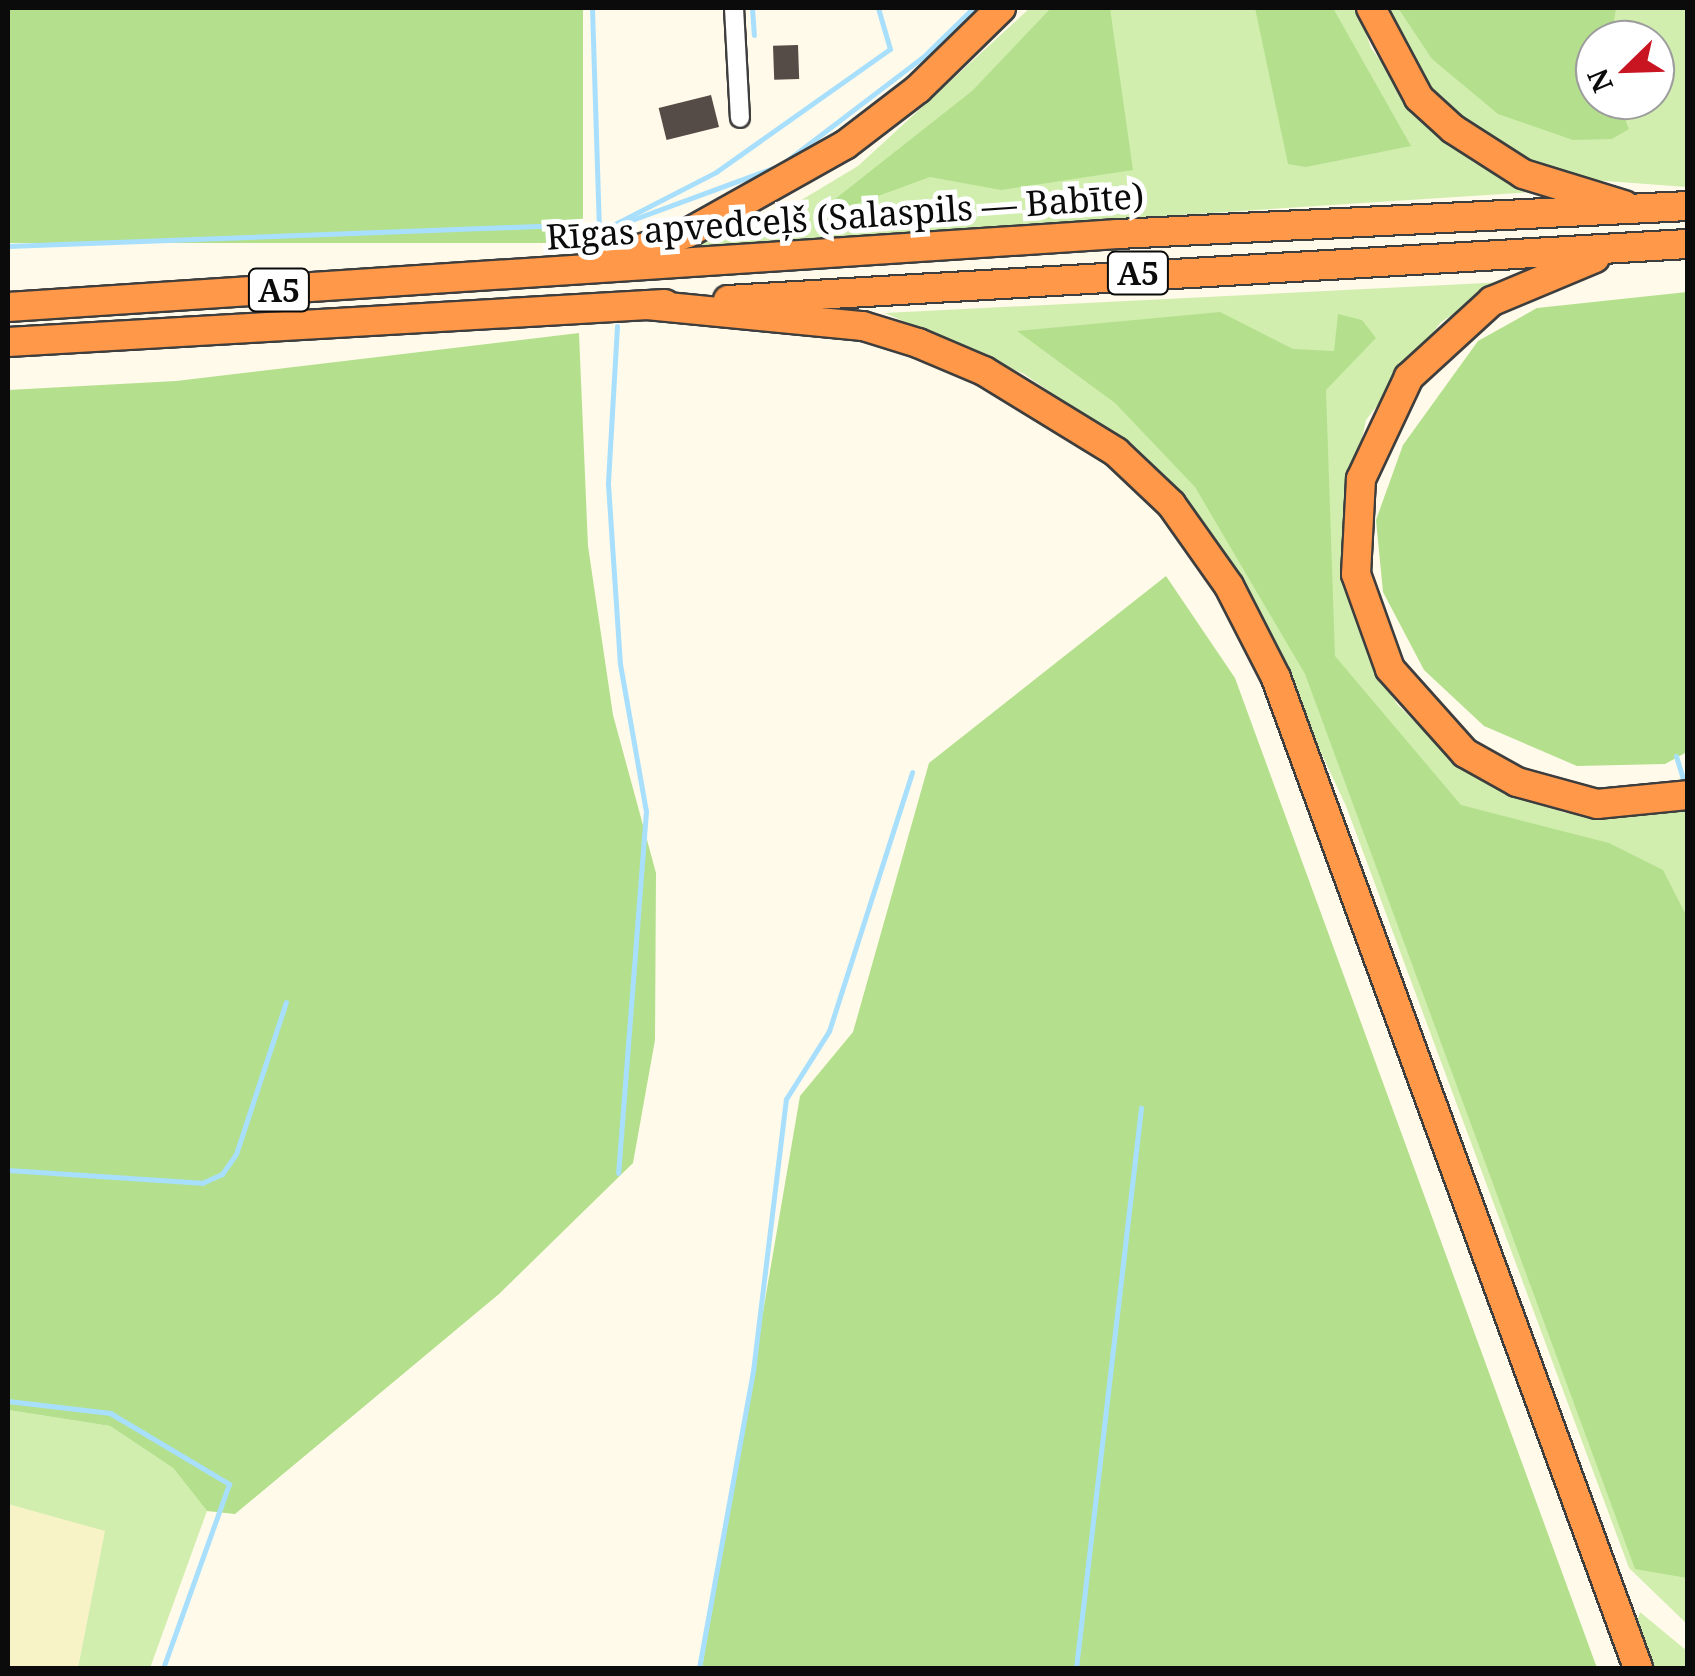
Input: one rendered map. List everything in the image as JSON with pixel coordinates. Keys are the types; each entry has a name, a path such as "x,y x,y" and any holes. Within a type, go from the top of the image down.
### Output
{"highway":[{"path":"550,274 688,233 844,146 918,90 1001,8"},
{"path":"1371,8 1419,98 1453,129 1523,174 1640,210"},
{"name":"Rīgas apvedceļš (Salaspils — Babīte)","path":"8,308 1118,234 1688,206"},
{"name":"A5","path":"8,342 1688,244"},
{"path":"1630,248 1522,286 1430,351 1374,438 1356,504 1356,574 1390,668 1465,753 1517,782 1584,801 1688,795"},
{"path":"646,305 863,326 918,344 984,372 1116,452 1171,504 1229,586 1276,678 1638,1668"}],"street":[{"path":"734,8 740,118"}],"shaded area":[{"path":"8,1504 106,1530 78,1668 8,1668"}],"green space":[{"path":"8,8 583,8 583,243 8,243"},
{"path":"1030,8 1357,8 1371,48 1431,128 1473,162 1532,192 688,247 768,220 858,166"},
{"path":"1051,8 1110,8 1133,170 1001,190 930,177 848,207 830,203 972,91"},
{"path":"1255,8 1333,8 1411,146 1306,167 1288,164"},
{"path":"1384,8 1687,8 1687,187 1552,177 1496,146 1430,90"},
{"path":"1398,8 1616,8 1614,20 1575,20 1575,120 1625,120 1629,129 1612,139 1573,140 1498,114 1432,59"},
{"path":"1505,282 1441,322 1366,420 1342,529 1344,581 1372,664 1397,704 1465,772 1565,813 1687,807 1687,1624 1629,1568 1346,806 1245,590 1125,443 1024,374 885,313"},
{"path":"1687,292 1687,752 1665,764 1577,766 1484,726 1424,670 1383,592 1376,520 1403,445 1478,341 1537,308"},
{"path":"1220,312 1293,349 1334,351 1338,314 1362,320 1376,338 1326,390 1335,656 1461,805 1609,843 1663,870 1687,917 1687,1578 1635,1569 1305,674 1195,487 1115,403 1017,331"},
{"path":"579,333 588,546 613,715 656,873 655,1040 633,1163 499,1294 235,1514 207,1511 173,1468 110,1426 8,1410 8,390 176,381"},
{"path":"1166,576 1235,678 1597,1668 702,1668 800,1096 853,1032 929,763"},
{"path":"8,1410 110,1426 173,1468 207,1511 150,1668 78,1668 105,1531 8,1504"},
{"path":"1640,1612 1687,1651 1687,1668 1651,1668 1636,1626"}],"building":[{"path":"798,45 799,79 774,80 773,46"},
{"path":"711,95 719,127 667,140 659,108"}],"waterway":[{"path":"592,8 599,232"},
{"path":"752,8 754,35"},
{"path":"615,224 716,172 890,49 878,8"},
{"path":"8,246 538,226 599,232 781,165 923,57 973,8"},
{"path":"617,326 608,484 620,664 646,811 618,1173"},
{"path":"1676,756 1684,782"},
{"path":"699,1668 753,1371 786,1099 829,1031 912,772"},
{"path":"8,1170 202,1183 222,1174 236,1154 286,1002"},
{"path":"1076,1668 1141,1108"},
{"path":"8,1401 110,1413 229,1484 163,1668"}]}
